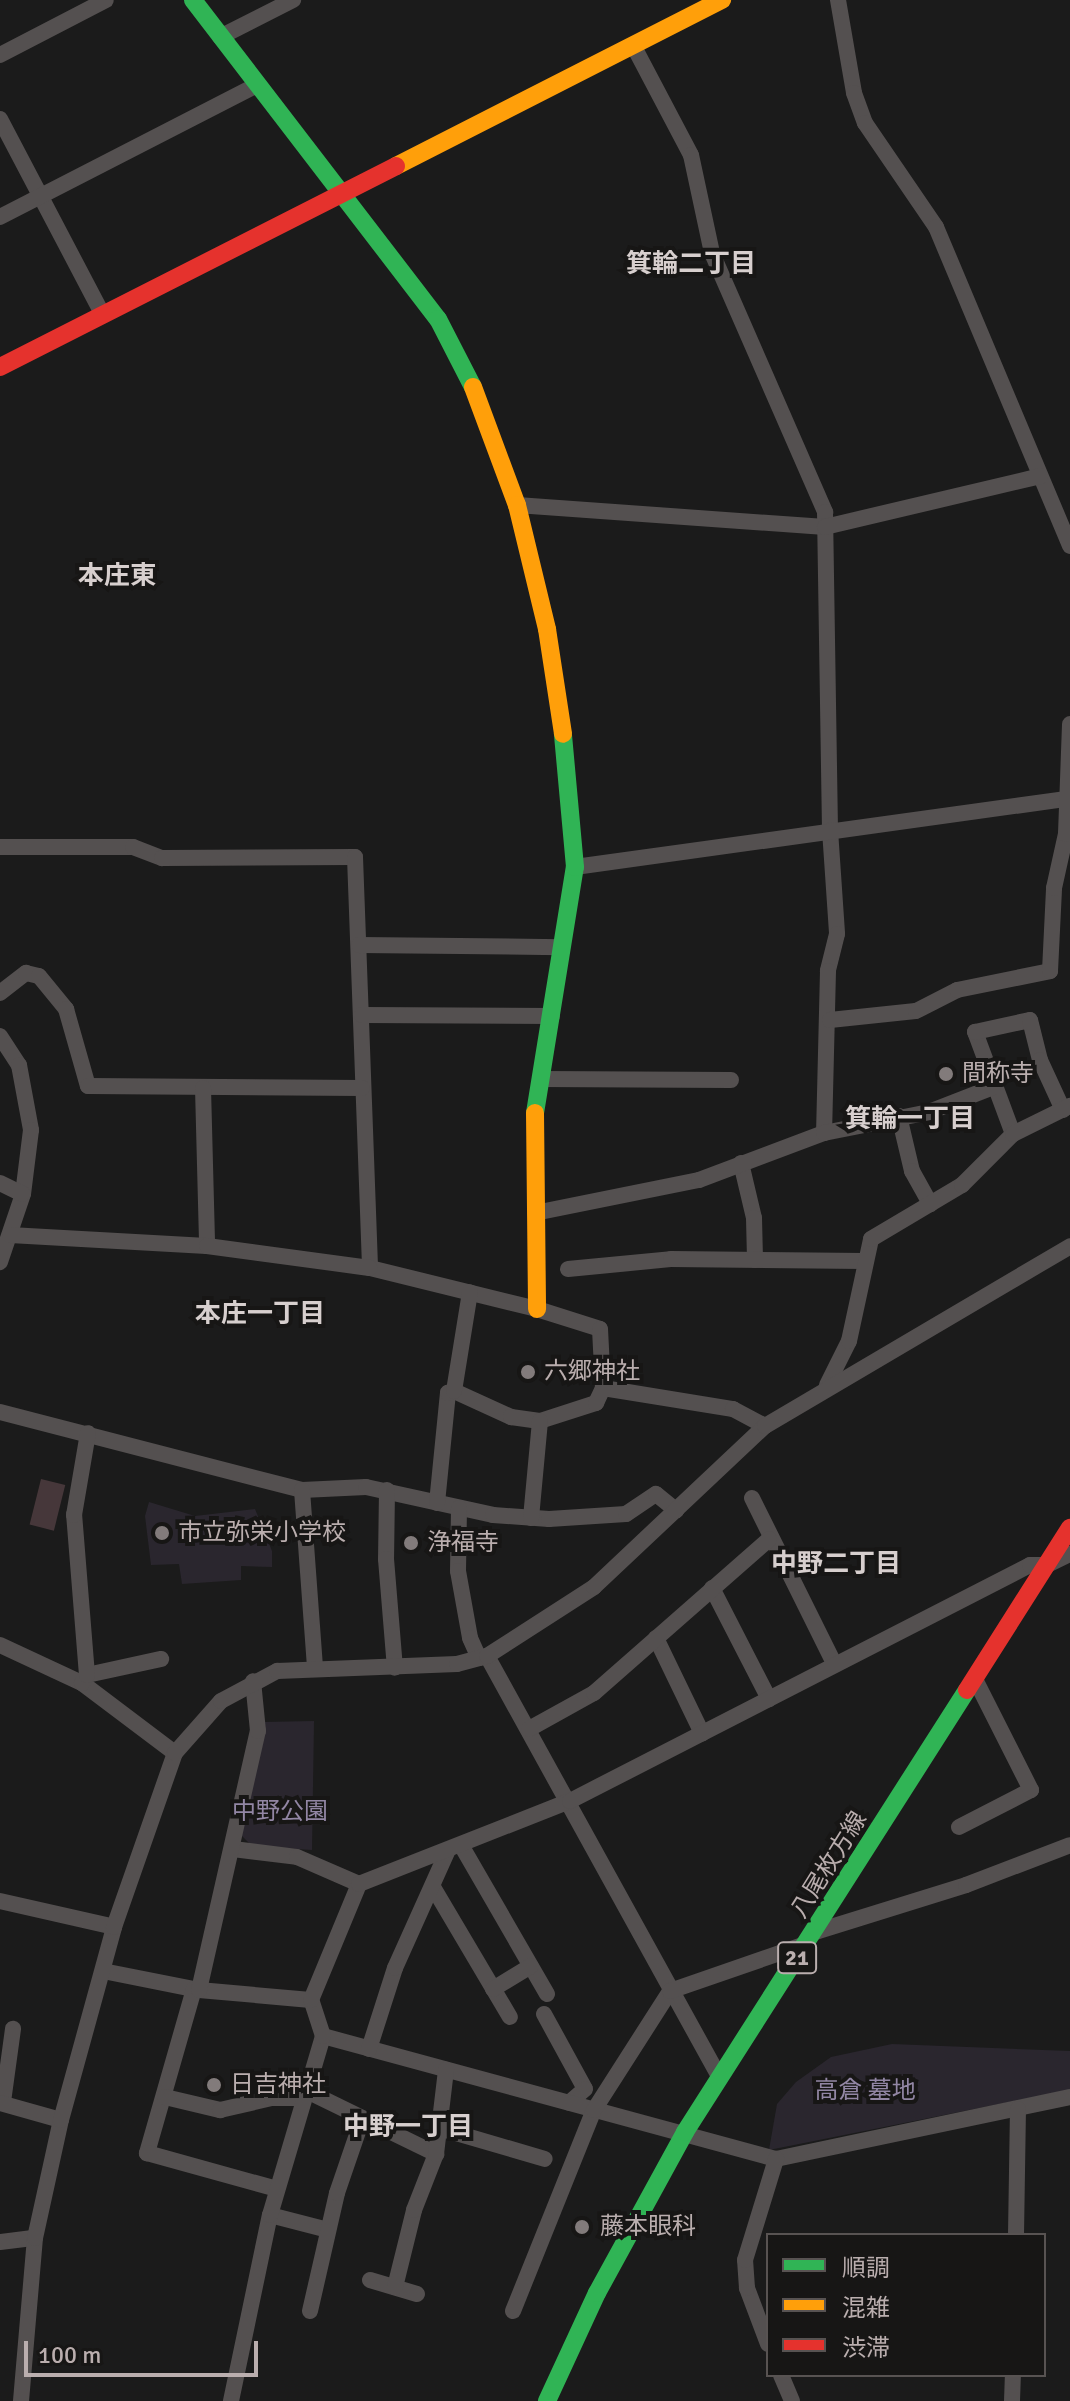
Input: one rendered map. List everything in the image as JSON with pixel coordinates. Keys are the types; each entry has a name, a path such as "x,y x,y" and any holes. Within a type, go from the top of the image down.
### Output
{"street":[{"path":"0,55 106,0"},
{"path":"193,0 438,319 479,398 517,505 549,643 572,789 575,867 533,1125 537,1309"},
{"path":"220,37 293,0"},
{"path":"0,367 722,0"},
{"path":"838,0 854,93 865,123 936,227 1070,546"},
{"path":"633,45 691,155 712,253 825,512 830,830 837,934 828,971 830,1020 824,1133"},
{"path":"0,217 257,85"},
{"path":"0,119 103,315"},
{"path":"517,505 825,527 1040,476"},
{"path":"830,1020 916,1011 957,990 1050,971 1054,888 1068,834 1066,799 1070,724"},
{"path":"575,867 1066,799"},
{"path":"0,847 133,847 162,858 355,857 370,1268"},
{"path":"359,945 562,947"},
{"path":"0,993 26,973 39,976 66,1009 88,1086 362,1088"},
{"path":"362,1015 552,1016"},
{"path":"827,1385 849,1341 871,1239 962,1185 1013,1134 1066,1108 1040,1060 1030,1020 975,1032 1013,1134"},
{"path":"0,1036 19,1065 30,1100 23,1194 0,1262"},
{"path":"541,1079 731,1080"},
{"path":"535,1213 699,1180 824,1133 929,1112 993,1087"},
{"path":"203,1088 207,1246"},
{"path":"899,1116 912,1171 930,1204"},
{"path":"741,1163 754,1218 755,1260"},
{"path":"0,1183 23,1194"},
{"path":"6,1239 207,1246 370,1268 537,1309 600,1329 603,1388 596,1403 540,1421 511,1417 454,1391 448,1393 437,1503"},
{"path":"21,2401 35,2238 61,2120 114,1927 175,1753 221,1701 253,1681 277,1671 315,1667 395,1668 483,1657 585,1594 765,1426 827,1385 1070,1246"},
{"path":"568,1269 671,1259 864,1261"},
{"path":"454,1391 470,1292"},
{"path":"603,1388 733,1409 765,1426"},
{"path":"0,1412 302,1490 387,1490 459,1508 531,1518 600,1519 626,1514 656,1494 676,1510"},
{"path":"531,1518 540,1421"},
{"path":"85,1679 74,1515 88,1433"},
{"path":"302,1490 315,1667"},
{"path":"387,1490 395,1668"},
{"path":"752,1498 769,1539 835,1665"},
{"path":"459,1508 458,1571 470,1638 529,1729 570,1801 719,2077"},
{"name":"八尾枚方線","path":"547,2401 597,2293 685,2132 1070,1528"},
{"path":"529,1729 594,1693 769,1539"},
{"path":"233,1849 297,1857 359,1884 570,1801 1030,1565 1047,1565 1070,1554"},
{"path":"712,1588 769,1699"},
{"path":"656,1638 702,1733"},
{"path":"0,1645 85,1679 175,1753"},
{"path":"85,1679 161,1659"},
{"path":"959,1827 1031,1790 975,1679"},
{"path":"253,1681 258,1731 233,1849 197,1989 147,2153 277,2189"},
{"path":"513,2311 594,2110 670,1991 1070,1845"},
{"path":"369,2049 395,1968 455,1848"},
{"path":"455,1848 547,1994"},
{"path":"231,2401 270,2215 323,2036 311,2000 359,1884"},
{"path":"433,1887 510,2017"},
{"path":"0,1901 114,1927"},
{"path":"493,1989 531,1966"},
{"path":"103,1971 197,1989 311,2000"},
{"path":"544,2014 585,2089 569,2103"},
{"path":"13,2029 2,2102 61,2120"},
{"path":"323,2036 776,2159 1070,2097"},
{"path":"395,2287 414,2210 436,2154 446,2070"},
{"path":"165,2097 220,2110 272,2098 305,2095 436,2154"},
{"path":"1016,2233 1018,2109"},
{"path":"310,2311 328,2230 362,2120"},
{"path":"439,2128 545,2159"},
{"path":"766,2339 747,2288 745,2260 776,2159"},
{"path":"270,2215 328,2230"},
{"path":"0,2242 35,2238"},
{"path":"370,2280 417,2294"},
{"path":"782,2377 792,2401"},
{"path":"1012,2401 1013,2377"}],"green space":[{"path":"149,1502 195,1516 255,1509 272,1551 272,1567 241,1566 241,1580 182,1584 179,1564 151,1565 145,1516"},
{"name":"中野公園","path":"314,1721 312,1850 252,1846 241,1835 264,1722"},
{"name":"高倉 墓地","path":"892,2044 1070,2051 1070,2090 769,2150 777,2104 796,2082 831,2057"}],"shaded area":[{"path":"41,1479 65,1485 54,1531 30,1525"}],"traffic: fast":[{"path":"193,0 438,319 473,387"},
{"path":"535,1113 575,867 563,734"},
{"path":"547,2401 597,2293 685,2132 967,1690"}],"traffic: slow":[{"path":"396,166 722,0"},
{"path":"473,387 517,505 547,629 563,734"},
{"path":"535,1113 537,1309"}],"traffic: jam":[{"path":"0,367 396,166"},
{"path":"967,1690 1070,1528"}],"place":[{"name":"間称寺","path":"946,1074"},
{"name":"六郷神社","path":"528,1372"},
{"name":"市立弥栄小学校","path":"162,1533"},
{"name":"浄福寺","path":"411,1543"},
{"name":"日吉神社","path":"214,2085"},
{"name":"藤本眼科","path":"582,2227"}],"district":[{"name":"箕輪二丁目","path":"691,265"},
{"name":"本庄東","path":"117,577"},
{"name":"箕輪一丁目","path":"910,1120"},
{"name":"本庄一丁目","path":"260,1315"},
{"name":"中野二丁目","path":"836,1565"},
{"name":"中野一丁目","path":"408,2128"}]}
